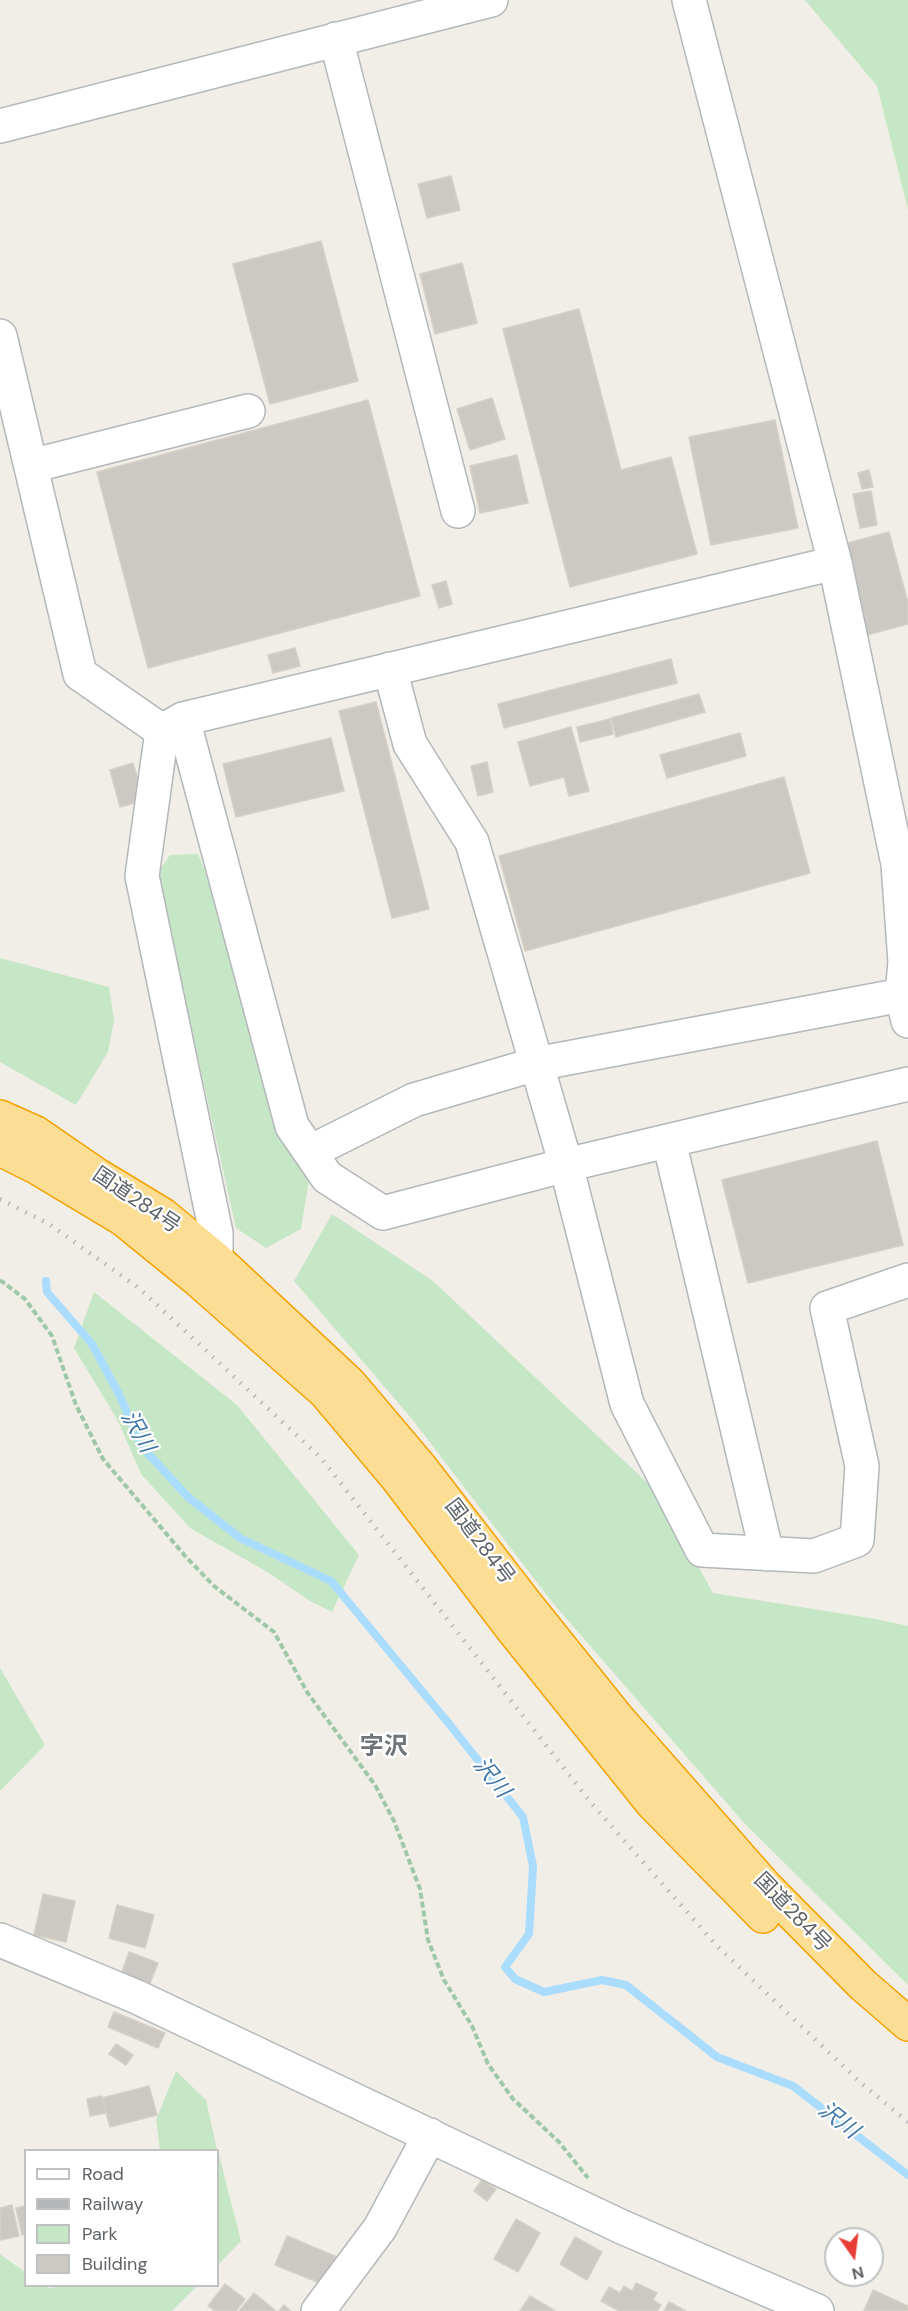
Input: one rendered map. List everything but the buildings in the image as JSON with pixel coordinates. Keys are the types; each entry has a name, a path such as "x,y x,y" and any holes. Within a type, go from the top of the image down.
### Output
{"highway":[{"name":"国道284号","path":"0,1117 36,1133 163,1215 207,1269 325,1392 398,1479 513,1630 652,1803 835,1989 908,2049"},
{"name":"国道284号","path":"0,1149 38,1167 207,1269 349,1383 421,1468 526,1604 627,1729 765,1887 863,1985 908,2024"}],"street":[{"path":"0,126 491,0"},
{"path":"310,1152 414,1100 536,1064 906,985 898,864 836,563 689,0"},
{"path":"336,39 458,511"},
{"path":"0,336 80,674 172,725 390,669 836,563"},
{"path":"31,466 248,411"},
{"path":"390,669 410,744 472,842 566,1166 627,1404 702,1550 814,1556 857,1540 862,1466 827,1308 908,1280"},
{"path":"172,725 292,1126 327,1177 382,1213 566,1166 908,1084"},
{"path":"172,725 142,876 216,1233 207,1269"},
{"path":"669,1141 767,1554"},
{"path":"0,1940 137,1996 622,2227 817,2311"},
{"path":"318,2311 380,2228 430,2135"}],"path":[{"path":"0,1280 25,1299 52,1336 76,1405 103,1459 186,1557 214,1586 274,1632 307,1692 375,1785 394,1821 420,1889 428,1940 444,1980 472,2026 488,2064 513,2099 559,2142 594,2185"}],"green space":[{"path":"805,0 908,0 908,210 877,86"},
{"path":"198,854 214,894 242,987 281,1141 310,1174 301,1229 266,1248 236,1228 157,874 170,855"},
{"path":"0,958 109,987 114,1020 108,1052 76,1105 0,1062"},
{"path":"332,1214 433,1281 656,1491 713,1593 908,1626 908,1985 745,1824 552,1602 412,1419 294,1281"},
{"path":"94,1292 237,1405 359,1555 332,1612 190,1528 141,1474 118,1421 74,1348"},
{"path":"0,1668 45,1745 0,1791"},
{"path":"176,2071 206,2100 217,2149 160,2149 156,2120"},
{"path":"219,2155 241,2241 219,2264"},
{"path":"0,2254 24,2271 24,2287 196,2287 172,2311 0,2311"}],"waterway":[{"name":"沢川","path":"46,1281 47,1292 92,1344 119,1394 142,1447 188,1497 240,1538 331,1581 523,1817 533,1866 529,1934 505,1967 515,1979 544,1992 602,1980 626,1985 717,2057 793,2086 908,2175"}],"railway":[{"path":"0,1199 49,1224 139,1288 321,1458 592,1804 717,1946 862,2084 908,2122"}],"district":[{"name":"字沢","path":"384,1748"}]}
